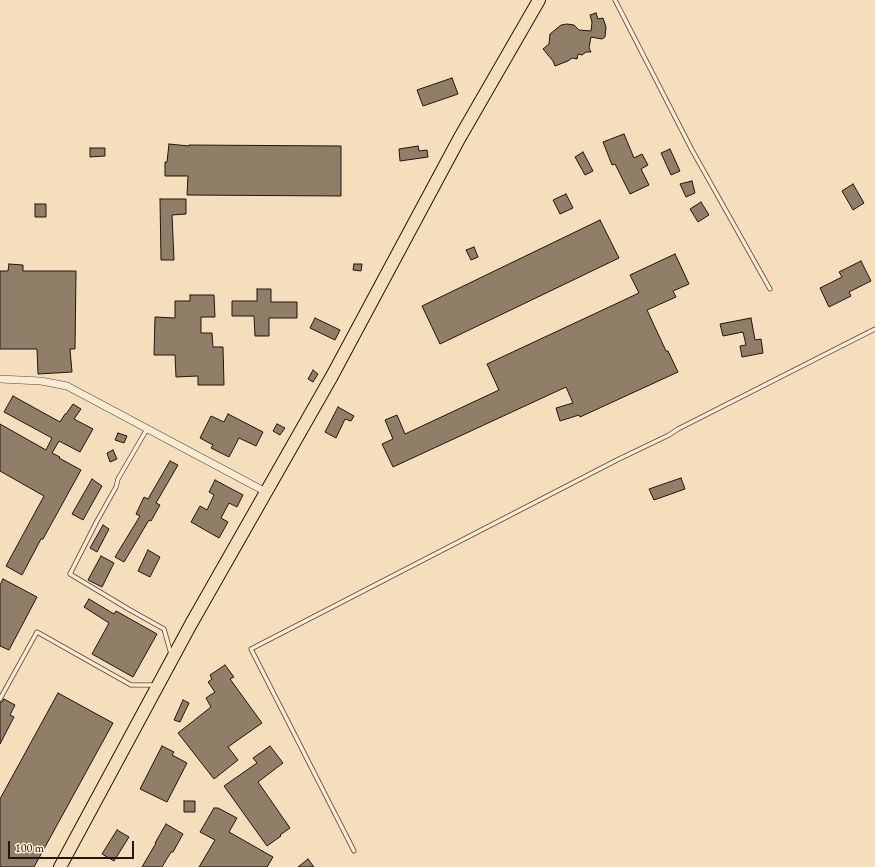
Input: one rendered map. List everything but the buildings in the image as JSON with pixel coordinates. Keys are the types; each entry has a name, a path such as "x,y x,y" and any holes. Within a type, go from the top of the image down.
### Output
{"main road":[{"path":"60,867 191,624 332,376 459,139 539,0"}],"street":[{"path":"0,379 41,381 67,386 266,492"}],"lane":[{"path":"615,0 692,150 770,289"},
{"path":"354,850 251,649 875,329"},
{"path":"147,429 118,479 116,487 70,574 164,629 172,659"},
{"path":"0,699 37,632 131,684 158,685"}]}
